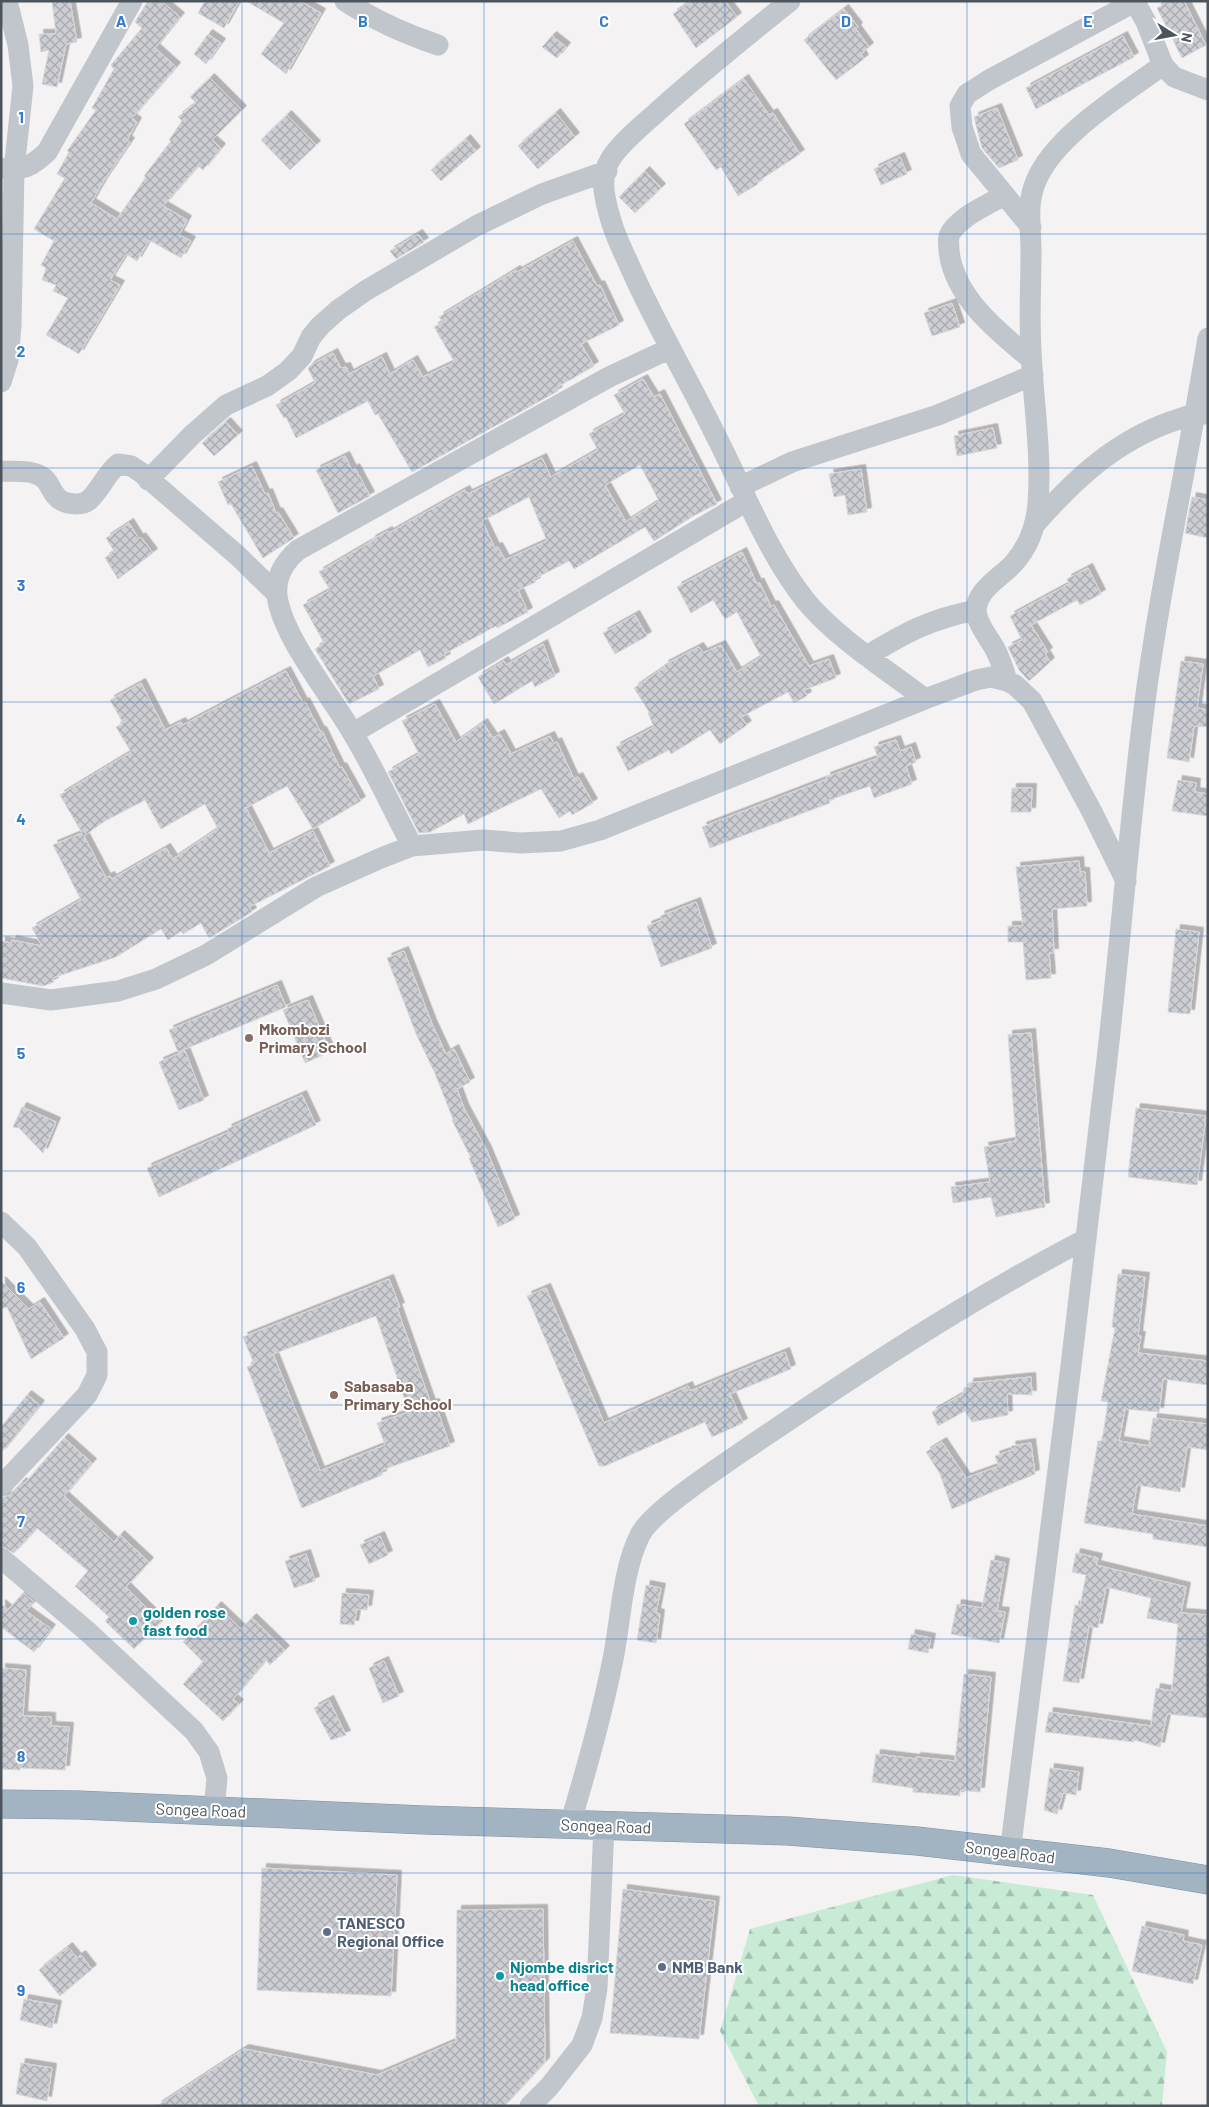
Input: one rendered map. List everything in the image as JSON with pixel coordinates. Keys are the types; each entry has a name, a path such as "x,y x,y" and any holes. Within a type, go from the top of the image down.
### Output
{"highway":[{"name":"Songea Road","path":"1,1804 788,1831 917,1841 1109,1863 1208,1880"}],"street":[{"path":"1,382 8,360 11,326 8,169 23,86 18,45 7,1"},
{"path":"8,169 28,166 47,152 132,1"},
{"path":"344,1 393,28 438,45"},
{"path":"790,1 721,56 635,132 610,160 603,185 612,226 669,349 715,433 743,494 784,569 806,601 827,623 867,656 925,699"},
{"path":"1031,226 971,154 962,126 960,106 967,94 1136,1 1163,66 1174,77 1208,90"},
{"path":"1007,681 995,650 977,617 976,610 980,597 990,584 1014,563 1029,541 1036,523 1039,478 1032,367 1031,226 1029,210 1031,194 1041,169 1053,151 1091,118 1163,66"},
{"path":"148,480 192,435 226,405 267,386 288,371 302,356 316,332 338,310 476,226 542,194 607,171"},
{"path":"1005,195 968,216 951,232 948,240 950,258 964,292 994,329 1032,367"},
{"path":"1010,1853 1054,1510 1086,1239 1144,707 1158,614 1202,413 1208,338"},
{"path":"412,846 353,733 291,636 281,614 277,594 280,575 288,558 298,550 609,377 669,349"},
{"path":"353,733 792,462 938,415 1032,367"},
{"path":"1036,523 1071,485 1092,466 1113,451 1162,425 1202,413"},
{"path":"1,471 36,473 49,482 56,497 76,504 88,501 105,481 112,469 118,464 131,466 238,556 277,594"},
{"path":"867,656 908,631 947,616 976,610"},
{"path":"1,993 51,1000 118,991 156,979 206,955 316,887 412,846 483,840 521,843 561,842 600,830 660,807 925,699 976,680 991,677 1015,685 1032,701 1091,810 1126,882"},
{"path":"1,1222 27,1247 85,1329 97,1352 97,1375 87,1395 1,1486"},
{"path":"570,1824 605,1695 630,1563 641,1533 660,1512 808,1407 1026,1270 1086,1239"},
{"path":"1,1558 88,1632 194,1731 209,1752 217,1778 214,1810"},
{"path":"530,2106 549,2087 582,2045 592,2018 597,1988 604,1826"}],"green space":[{"path":"953,1875 1093,1895 1167,2052 1162,2106 759,2106 720,2031 750,1929"}],"building":[{"path":"52,1 70,1 77,42 66,44 57,87 42,84 49,50 41,52 39,34 56,34"},
{"path":"148,1 161,1 180,17 155,48 176,67 132,118 137,122 127,140 130,142 91,203 117,219 146,177 144,176 171,141 169,140 182,121 178,117 196,103 190,97 210,78 242,110 212,140 221,148 203,170 198,166 163,206 187,220 179,235 191,241 181,258 149,240 137,261 126,254 110,280 120,285 79,354 46,335 68,298 53,291 56,285 42,280 46,268 41,265 54,241 34,229 65,178 57,174 69,152 67,151 96,110 92,108 114,69 111,65 142,28 135,22"},
{"path":"205,1 239,1 224,28 198,13"},
{"path":"246,1 300,1 321,13 286,74 261,54 284,23"},
{"path":"691,1 725,1 737,17 696,48 673,14"},
{"path":"1169,1 1184,1 1206,45 1182,58 1157,8"},
{"path":"844,9 858,27 856,29 869,47 861,54 864,59 836,80 804,40"},
{"path":"208,34 221,43 206,64 194,54"},
{"path":"552,36 566,47 557,58 542,47"},
{"path":"1123,36 1134,57 1036,109 1026,88"},
{"path":"744,79 769,115 773,113 800,154 738,196 721,167 716,170 684,124"},
{"path":"997,108 1018,160 999,168 982,148 974,117"},
{"path":"556,113 575,137 538,169 518,146"},
{"path":"287,115 316,145 290,170 261,140"},
{"path":"466,139 476,151 441,181 431,170"},
{"path":"900,157 907,174 881,185 874,169"},
{"path":"645,171 661,188 635,213 619,197"},
{"path":"418,234 424,242 396,259 390,251"},
{"path":"573,241 597,286 600,285 619,325 581,344 594,366 556,388 558,391 412,472 378,414 375,415 368,401 296,438 286,417 284,418 276,405 315,383 308,368 311,365 333,353 341,368 346,367 349,374 382,357 390,374 413,360 423,377 451,364 454,361 434,327 443,322 439,317 516,270 517,272"},
{"path":"952,303 960,327 932,336 924,313"},
{"path":"643,379 654,397 660,394 717,504 695,515 654,541 645,527 574,569 569,561 534,579 536,582 518,590 528,612 497,628 496,626 444,654 446,658 428,667 420,650 373,676 379,689 349,704 315,649 324,643 303,605 330,590 319,572 371,540 388,531 389,533 465,490 468,494 542,458 551,477 598,450 589,434 625,414 614,395","holes":["640,465 659,501 626,522 605,485","529,497 547,541 505,560 498,547 495,548 482,521"]},
{"path":"226,422 238,435 214,456 202,443"},
{"path":"993,428 997,448 957,456 954,436"},
{"path":"345,456 352,470 355,468 370,496 338,513 316,470"},
{"path":"252,466 265,494 268,493 276,513 278,512 294,538 263,558 231,504 228,505 218,482"},
{"path":"861,469 867,512 848,515 845,495 834,497 829,474"},
{"path":"1192,497 1208,500 1208,538 1185,533"},
{"path":"129,523 139,539 141,537 153,553 118,579 105,558 114,551 106,538"},
{"path":"742,552 757,584 759,582 771,606 774,605 809,666 829,659 836,678 804,690 807,696 794,703 788,692 741,717 747,725 720,744 710,730 671,754 669,750 628,771 616,747 654,727 649,712 634,688 665,667 664,665 699,647 703,653 721,645 737,672 761,657 737,612 725,619 713,600 691,613 677,587"},
{"path":"1088,568 1101,594 1080,605 1077,600 1031,625 1048,652 1045,654 1050,662 1029,681 1019,670 1008,647 1022,640 1010,616 1069,584 1067,579"},
{"path":"635,615 647,636 615,654 603,633"},
{"path":"543,644 555,676 535,687 532,681 494,704 478,677 504,661 506,665"},
{"path":"1181,661 1203,664 1197,708 1208,710 1208,727 1194,726 1189,762 1167,758"},
{"path":"286,671 303,703 305,702 320,731 322,731 340,768 342,767 361,801 313,829 287,786 246,808 269,853 313,831 330,866 249,907 252,912 209,938 201,923 183,934 181,931 168,940 161,929 116,957 52,978 54,982 43,986 1,978 1,941 11,943 12,940 42,946 32,928 81,900 53,845 82,833 60,795 131,752 116,727 123,723 110,700 141,683 165,730 181,722 183,725","holes":["145,800 161,829 205,804 218,829 173,859 166,848 112,879 110,876 106,878 84,836 105,821"]},
{"path":"435,704 456,742 483,723 493,738 500,734 511,754 550,736 554,744 557,742 574,779 578,777 593,803 572,815 570,811 559,818 541,789 468,824 464,814 430,832 419,833 388,772 419,754 402,721"},
{"path":"896,740 900,751 911,747 916,762 906,766 912,784 874,798 870,786 829,800 830,803 710,848 702,827 878,758 874,747"},
{"path":"1178,780 1196,783 1195,792 1208,794 1208,816 1172,811"},
{"path":"1012,788 1032,788 1031,812 1011,812"},
{"path":"1079,861 1080,872 1085,872 1087,906 1052,909 1054,953 1049,953 1051,978 1026,980 1023,942 1008,942 1008,926 1023,926 1016,867"},
{"path":"696,902 712,948 661,967 647,926 662,920 660,916"},
{"path":"1176,929 1199,932 1190,1014 1168,1012"},
{"path":"404,951 432,1024 446,1054 454,1049 470,1082 457,1089 464,1108 487,1151 515,1219 498,1227 469,1158 471,1158 452,1120 434,1071 417,1036 387,958"},
{"path":"277,985 286,1007 178,1052 169,1030"},
{"path":"308,1000 330,1052 305,1063 283,1010"},
{"path":"1031,1033 1045,1207 996,1217 991,1197 953,1203 951,1187 990,1182 984,1147 1016,1141 1008,1035"},
{"path":"185,1051 204,1100 179,1110 159,1062"},
{"path":"302,1095 316,1125 159,1197 147,1168 229,1132 227,1129"},
{"path":"22,1107 56,1122 43,1153 19,1128 13,1127"},
{"path":"1136,1108 1206,1116 1197,1185 1128,1177"},
{"path":"1118,1274 1145,1277 1138,1336 1141,1336 1138,1353 1208,1361 1208,1385 1163,1379 1159,1412 1125,1409 1119,1441 1149,1446 1153,1418 1208,1424 1208,1450 1187,1447 1180,1492 1137,1485 1132,1514 1208,1526 1208,1547 1153,1539 1153,1534 1084,1523 1098,1441 1102,1441 1108,1402 1101,1401 1115,1328 1112,1327"},
{"path":"389,1279 400,1307 397,1308 431,1404 435,1403 450,1446 382,1470 382,1475 302,1508 247,1367 254,1364 243,1337","holes":["376,1316 409,1412 377,1423 385,1445 320,1471 273,1354"]},
{"path":"1,1281 29,1309 40,1302 64,1338 31,1359 7,1307 1,1309"},
{"path":"546,1288 604,1423 688,1386 690,1391 785,1352 791,1369 730,1394 743,1423 712,1437 705,1422 605,1466 599,1466 527,1296"},
{"path":"1031,1377 1032,1395 1007,1394 1008,1415 972,1422 965,1411 938,1426 932,1412 963,1394 964,1388 969,1387 969,1383"},
{"path":"27,1395 40,1405 1,1453 1,1427"},
{"path":"64,1438 92,1463 64,1496 114,1542 120,1535 149,1562 126,1587 161,1622 134,1649 105,1621 109,1617 75,1586 88,1571 37,1528 14,1553 1,1546 1,1498 10,1495 22,1482 24,1484"},
{"path":"942,1442 966,1478 999,1466 995,1456 1012,1450 1011,1446 1031,1443 1035,1474 952,1509 940,1474 926,1452"},
{"path":"380,1536 388,1555 369,1564 360,1545"},
{"path":"1076,1553 1098,1558 1096,1565 1186,1587 1181,1613 1208,1615 1208,1718 1167,1714 1160,1747 1134,1740 1134,1742 1045,1732 1049,1712 1151,1726 1156,1688 1172,1691 1178,1624 1147,1618 1151,1598 1106,1587 1098,1628 1089,1626 1079,1683 1063,1681 1075,1605 1080,1606 1086,1575 1072,1572"},
{"path":"306,1554 315,1581 294,1588 285,1561"},
{"path":"991,1560 1005,1563 997,1611 1005,1612 999,1643 951,1634 957,1604 982,1608"},
{"path":"646,1585 661,1588 656,1613 660,1614 656,1643 637,1640"},
{"path":"23,1593 34,1602 26,1611 51,1629 34,1652 1,1627 1,1604 8,1610"},
{"path":"342,1593 369,1595 367,1610 357,1609 354,1625 340,1624"},
{"path":"217,1606 241,1629 252,1618 285,1650 270,1665 266,1660 233,1699 239,1704 223,1721 183,1684 203,1662 183,1642"},
{"path":"911,1634 931,1638 928,1653 908,1649"},
{"path":"384,1661 399,1696 383,1703 369,1668"},
{"path":"1,1668 26,1670 23,1716 51,1717 51,1726 69,1727 65,1770 1,1769"},
{"path":"964,1674 991,1677 980,1792 960,1790 960,1796 913,1792 913,1788 872,1782 876,1754 955,1761"},
{"path":"329,1700 346,1735 331,1740 314,1708"},
{"path":"1050,1768 1079,1772 1076,1795 1063,1793 1057,1814 1044,1810"},
{"name":"TANESCO Regional Office","path":"262,1868 397,1875 391,1996 257,1990"},
{"name":"NMB Bank","path":"623,1889 715,1901 699,2039 610,2033"},
{"name":"Njombe disrict head office","path":"543,1909 545,2062 504,2106 157,2106 244,2049 377,2075 456,2041 457,1910"},
{"path":"1142,1926 1184,1935 1183,1941 1202,1945 1193,1984 1132,1971"},
{"path":"68,1947 77,1958 81,1955 92,1969 60,1996 39,1970"},
{"path":"24,1999 57,2005 52,2028 20,2020"},
{"path":"21,2063 52,2068 47,2101 16,2094"}],"place":[{"name":"Mkombozi Primary School","path":"249,1038"},
{"name":"Sabasaba Primary School","path":"334,1395"},
{"name":"golden rose fast food","path":"133,1621"},
{"name":"TANESCO Regional Office","path":"327,1932"},
{"name":"NMB Bank","path":"662,1967"},
{"name":"Njombe disrict head office","path":"500,1976"}]}
